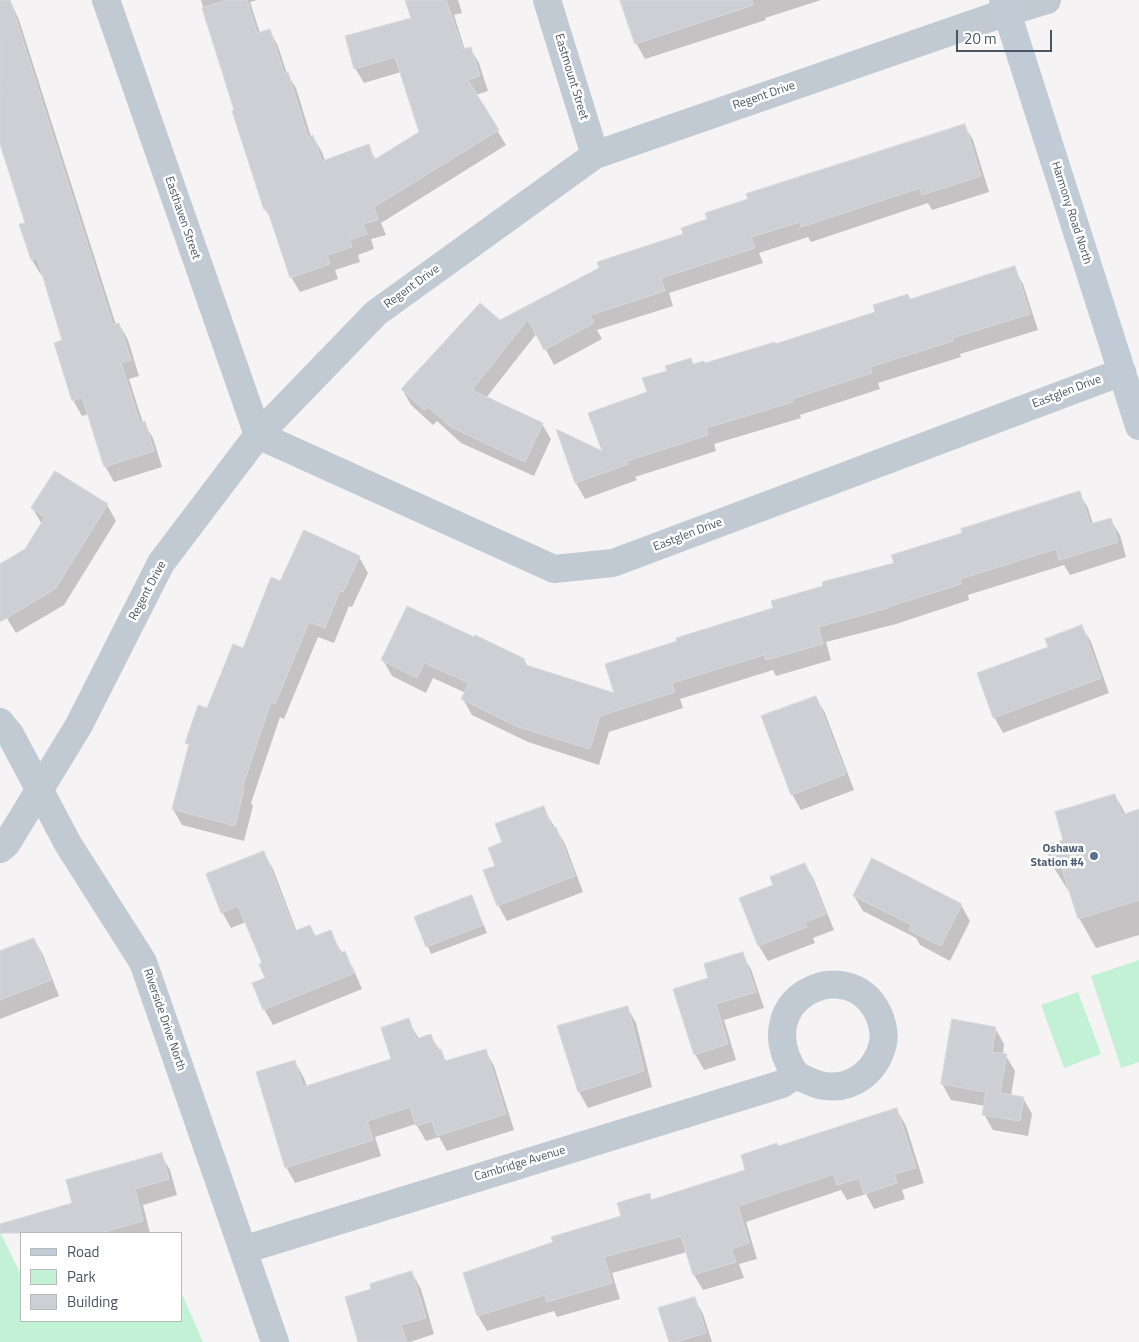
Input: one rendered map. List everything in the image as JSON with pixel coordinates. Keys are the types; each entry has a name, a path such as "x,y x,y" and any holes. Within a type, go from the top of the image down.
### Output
{"main road":[{"name":"Harmony Road North","path":"1005,6 1139,426"}],"street":[{"name":"Easthaven Street","path":"106,0 258,436"},
{"name":"Eastmount Street","path":"548,0 595,155"},
{"name":"Regent Drive","path":"0,849 7,843 80,726 161,563 258,436 376,313 595,155 1005,6 1047,0"},
{"name":"Eastglen Drive","path":"258,436 554,569 613,563 1122,372"},
{"name":"Riverside Drive North","path":"0,722 10,734 68,844 144,962 275,1342"},
{"name":"Cambridge Avenue","path":"242,1250 782,1084 796,1075"}],"green space":[{"path":"1139,960 1139,1062 1121,1068 1091,976"},
{"path":"1078,992 1101,1054 1064,1068 1041,1005"},
{"path":"0,1232 20,1273 20,1322 182,1322 182,1294 203,1342 0,1342"}],"building":[{"path":"0,0 10,0 113,325 119,323 131,360 121,363 140,423 145,421 154,451 104,467 82,397 72,401 54,343 62,340 37,258 31,260 19,224 25,223 0,144"},
{"path":"228,0 247,0 257,33 270,29 284,73 288,72 308,137 313,135 322,161 369,144 374,160 419,132 395,57 354,69 345,36 411,18 405,0 446,0 463,49 471,47 480,76 468,80 499,130 374,207 378,220 363,224 367,234 350,240 352,247 327,255 330,264 290,278 267,209 264,210 232,111 234,110 202,8"},
{"path":"620,0 752,0 753,5 635,44"},
{"path":"965,124 981,176 922,195 920,188 801,227 800,222 751,237 755,248 661,278 665,291 590,315 594,323 544,350 528,319 472,390 543,423 525,462 451,427 428,407 424,410 401,389 480,303 500,320 599,268 597,262 683,234 681,228 707,219 705,213 748,199 746,194"},
{"path":"1015,266 1030,314 952,338 953,341 870,367 872,373 792,399 793,402 706,428 708,435 624,462 629,464 575,483 556,429 602,451 588,413 647,392 642,378 667,371 665,366 691,358 693,364 704,361 705,363 775,342 775,344 875,312 873,305 908,294 910,299"},
{"path":"55,471 108,504 55,589 0,622 0,564 25,549 45,517 31,508"},
{"path":"1080,491 1090,524 1111,518 1118,542 1059,560 1056,549 960,579 961,584 888,608 818,627 823,644 766,660 764,655 672,683 675,692 600,716 590,749 518,727 461,699 469,683 424,663 417,678 381,660 407,606 525,659 523,664 614,693 605,664 677,641 676,638 773,608 771,601 823,586 822,582 894,563 891,555 962,533 961,529"},
{"path":"304,530 360,556 343,592 340,591 325,628 309,622 275,704 271,702 242,788 244,789 235,826 172,809 189,744 185,743 198,705 207,708 233,644 243,648 271,577 280,581"},
{"path":"1082,625 1101,678 993,718 977,673 1048,647 1045,639"},
{"path":"816,696 846,774 791,795 761,716"},
{"name":"Oshawa Station #4","path":"1115,794 1122,815 1139,809 1139,900 1078,919 1061,866 1053,869 1045,845 1063,840 1055,812"},
{"path":"544,806 552,828 556,827 575,876 497,906 483,870 495,866 488,848 502,842 495,824"},
{"path":"264,851 295,931 310,925 315,936 331,930 340,953 345,951 354,973 263,1010 252,983 265,978 259,964 262,963 238,906 221,913 206,874"},
{"path":"872,858 962,904 941,946 909,930 912,925 853,896"},
{"path":"805,863 826,914 805,922 807,927 758,946 739,898 773,885 770,877"},
{"path":"472,895 483,925 426,947 414,917"},
{"path":"34,938 51,980 0,1000 0,951"},
{"path":"743,952 756,992 716,1004 728,1044 694,1055 673,989 708,978 704,964"},
{"path":"628,1006 644,1071 578,1092 557,1026"},
{"path":"409,1018 416,1039 431,1034 437,1051 441,1049 445,1061 486,1049 506,1114 437,1136 432,1121 416,1126 410,1107 367,1121 373,1140 285,1168 256,1072 295,1060 303,1087 391,1059 381,1028"},
{"path":"952,1019 996,1027 992,1052 1007,1054 1000,1093 1024,1097 1020,1121 982,1115 986,1092 941,1084"},
{"path":"897,1108 916,1168 894,1174 897,1183 864,1194 859,1178 837,1185 834,1174 738,1206 749,1243 731,1249 736,1262 693,1275 681,1236 604,1257 612,1283 547,1302 545,1295 477,1316 463,1273 553,1242 551,1237 621,1216 617,1203 650,1193 651,1200 745,1170 741,1155 777,1143 778,1146"},
{"path":"162,1153 169,1179 135,1189 143,1221 104,1232 0,1233 0,1224 72,1203 66,1180"},
{"path":"412,1271 426,1318 401,1325 407,1342 358,1342 345,1297 371,1289 370,1284"},
{"path":"695,1297 706,1333 676,1342 669,1342 658,1308"}],"place":[{"name":"Oshawa Station #4","path":"1094,856"}]}
